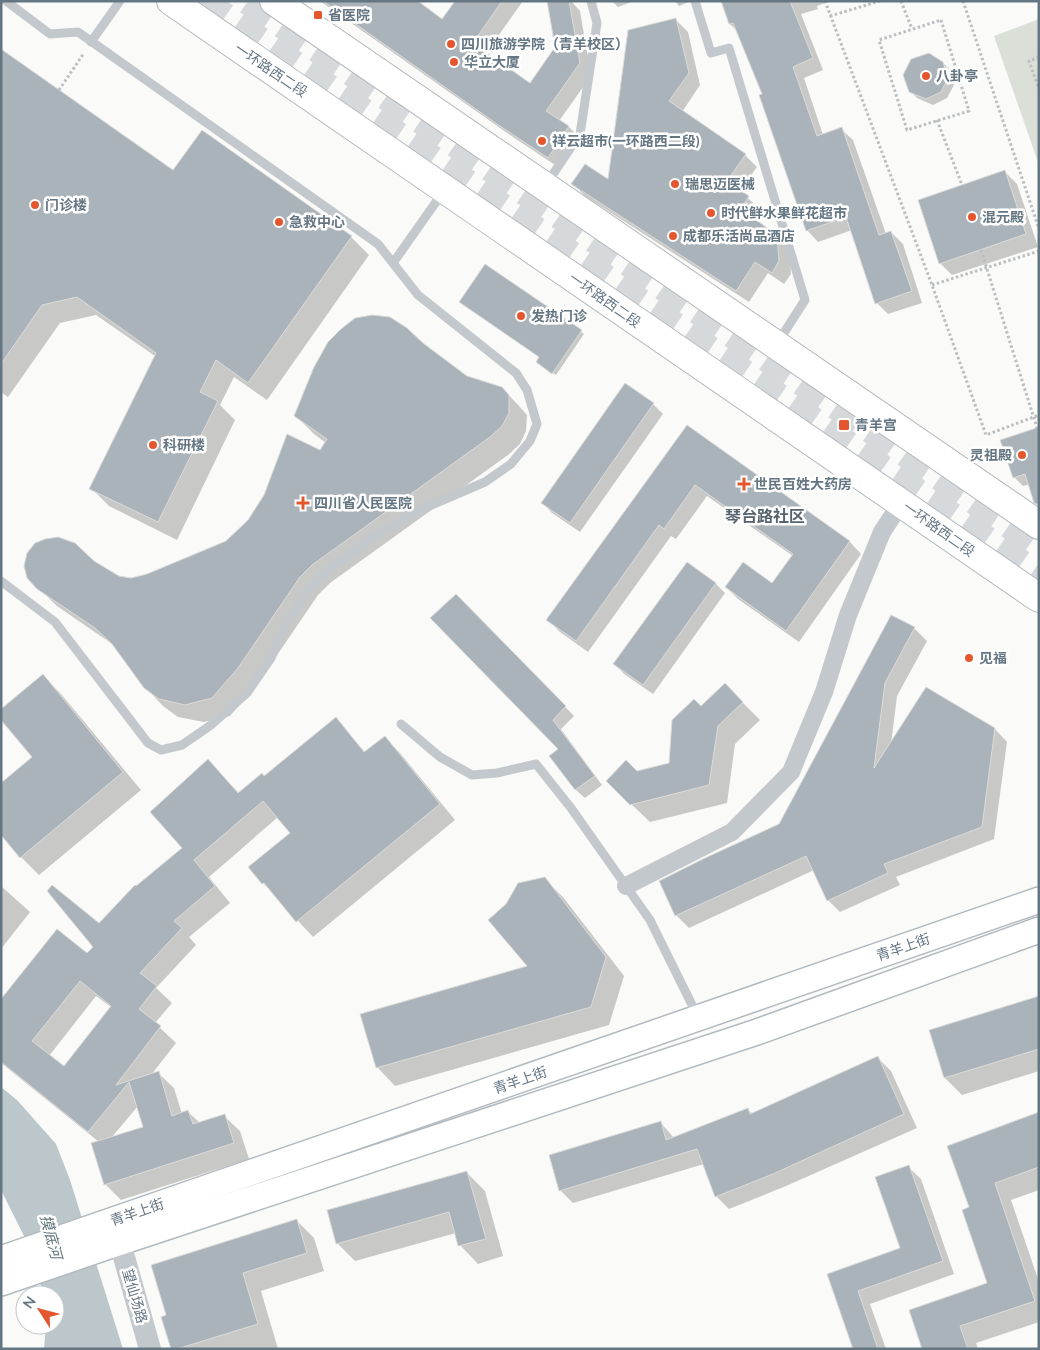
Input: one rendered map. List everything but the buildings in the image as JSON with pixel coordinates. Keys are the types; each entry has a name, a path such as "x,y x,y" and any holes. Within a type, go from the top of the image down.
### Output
{"main road":[{"name":"一环路西二段","path":"171,1 1039,598"},
{"path":"274,1 1039,525"},
{"name":"青羊上街","path":"109,1238 698,1018 1039,900"},
{"name":"青羊上街","path":"9,1269 757,1032 1039,930"}],"street":[{"path":"626,886 732,832 791,772 824,692 848,615 882,532 901,503"},
{"name":"望仙场路","path":"109,1238 150,1349"}],"lane":[{"path":"1,581 55,622 148,743 161,750 182,745 211,725 247,693 271,658 285,625 310,587 333,566 378,534 420,510 485,482 511,464 530,441 537,424 527,390 516,373 418,295 378,244 262,168 78,32 50,34 6,1"},
{"path":"91,42 120,1"},
{"path":"545,186 580,134 597,23 591,1"},
{"path":"695,1 711,53 729,48 805,300 776,344"},
{"path":"393,263 444,189"},
{"path":"401,724 440,757 472,775 497,773 536,764 571,808 650,920 698,1018"}],"path":[{"path":"825,1 986,434 1039,416"},
{"path":"830,16 880,1"},
{"path":"901,1 912,29"},
{"path":"963,1 1039,229"},
{"path":"941,20 969,111 907,130 879,40 912,29 941,20"},
{"path":"59,90 91,42"},
{"path":"1039,57 1029,61 1039,89"},
{"path":"938,120 962,185"},
{"path":"980,250 1037,428"},
{"path":"932,285 1039,250"}],"shaded area":[{"path":"1039,19 1039,165 994,36"}],"water":[{"name":"摸底河","path":"1,1087 17,1100 56,1144 70,1180 123,1349 44,1349 45,1335 65,1335 65,1285 41,1285 27,1242 1,1190"}],"tunnel":[{"path":"202,1 1039,576"},
{"path":"248,1 1039,545"}],"place":[{"name":"省医院","path":"318,15"},
{"name":"四川旅游学院（青羊校区）","path":"451,44"},
{"name":"华立大厦","path":"454,62"},
{"name":"八卦亭","path":"926,76"},
{"name":"祥云超市(一环路西二段)","path":"542,141"},
{"name":"瑞思迈医械","path":"675,184"},
{"name":"门诊楼","path":"35,205"},
{"name":"时代鲜水果鲜花超市","path":"711,213"},
{"name":"混元殿","path":"972,217"},
{"name":"急救中心","path":"279,222"},
{"name":"成都乐活尚品酒店","path":"673,236"},
{"name":"发热门诊","path":"521,316"},
{"name":"青羊宫","path":"844,425"},
{"name":"科研楼","path":"153,445"},
{"name":"灵祖殿","path":"1022,455"},
{"name":"世民百姓大药房","path":"744,484"},
{"name":"四川省人民医院","path":"303,503"},
{"name":"见福","path":"969,658"}],"district":[{"name":"琴台路社区","path":"765,516"}]}
